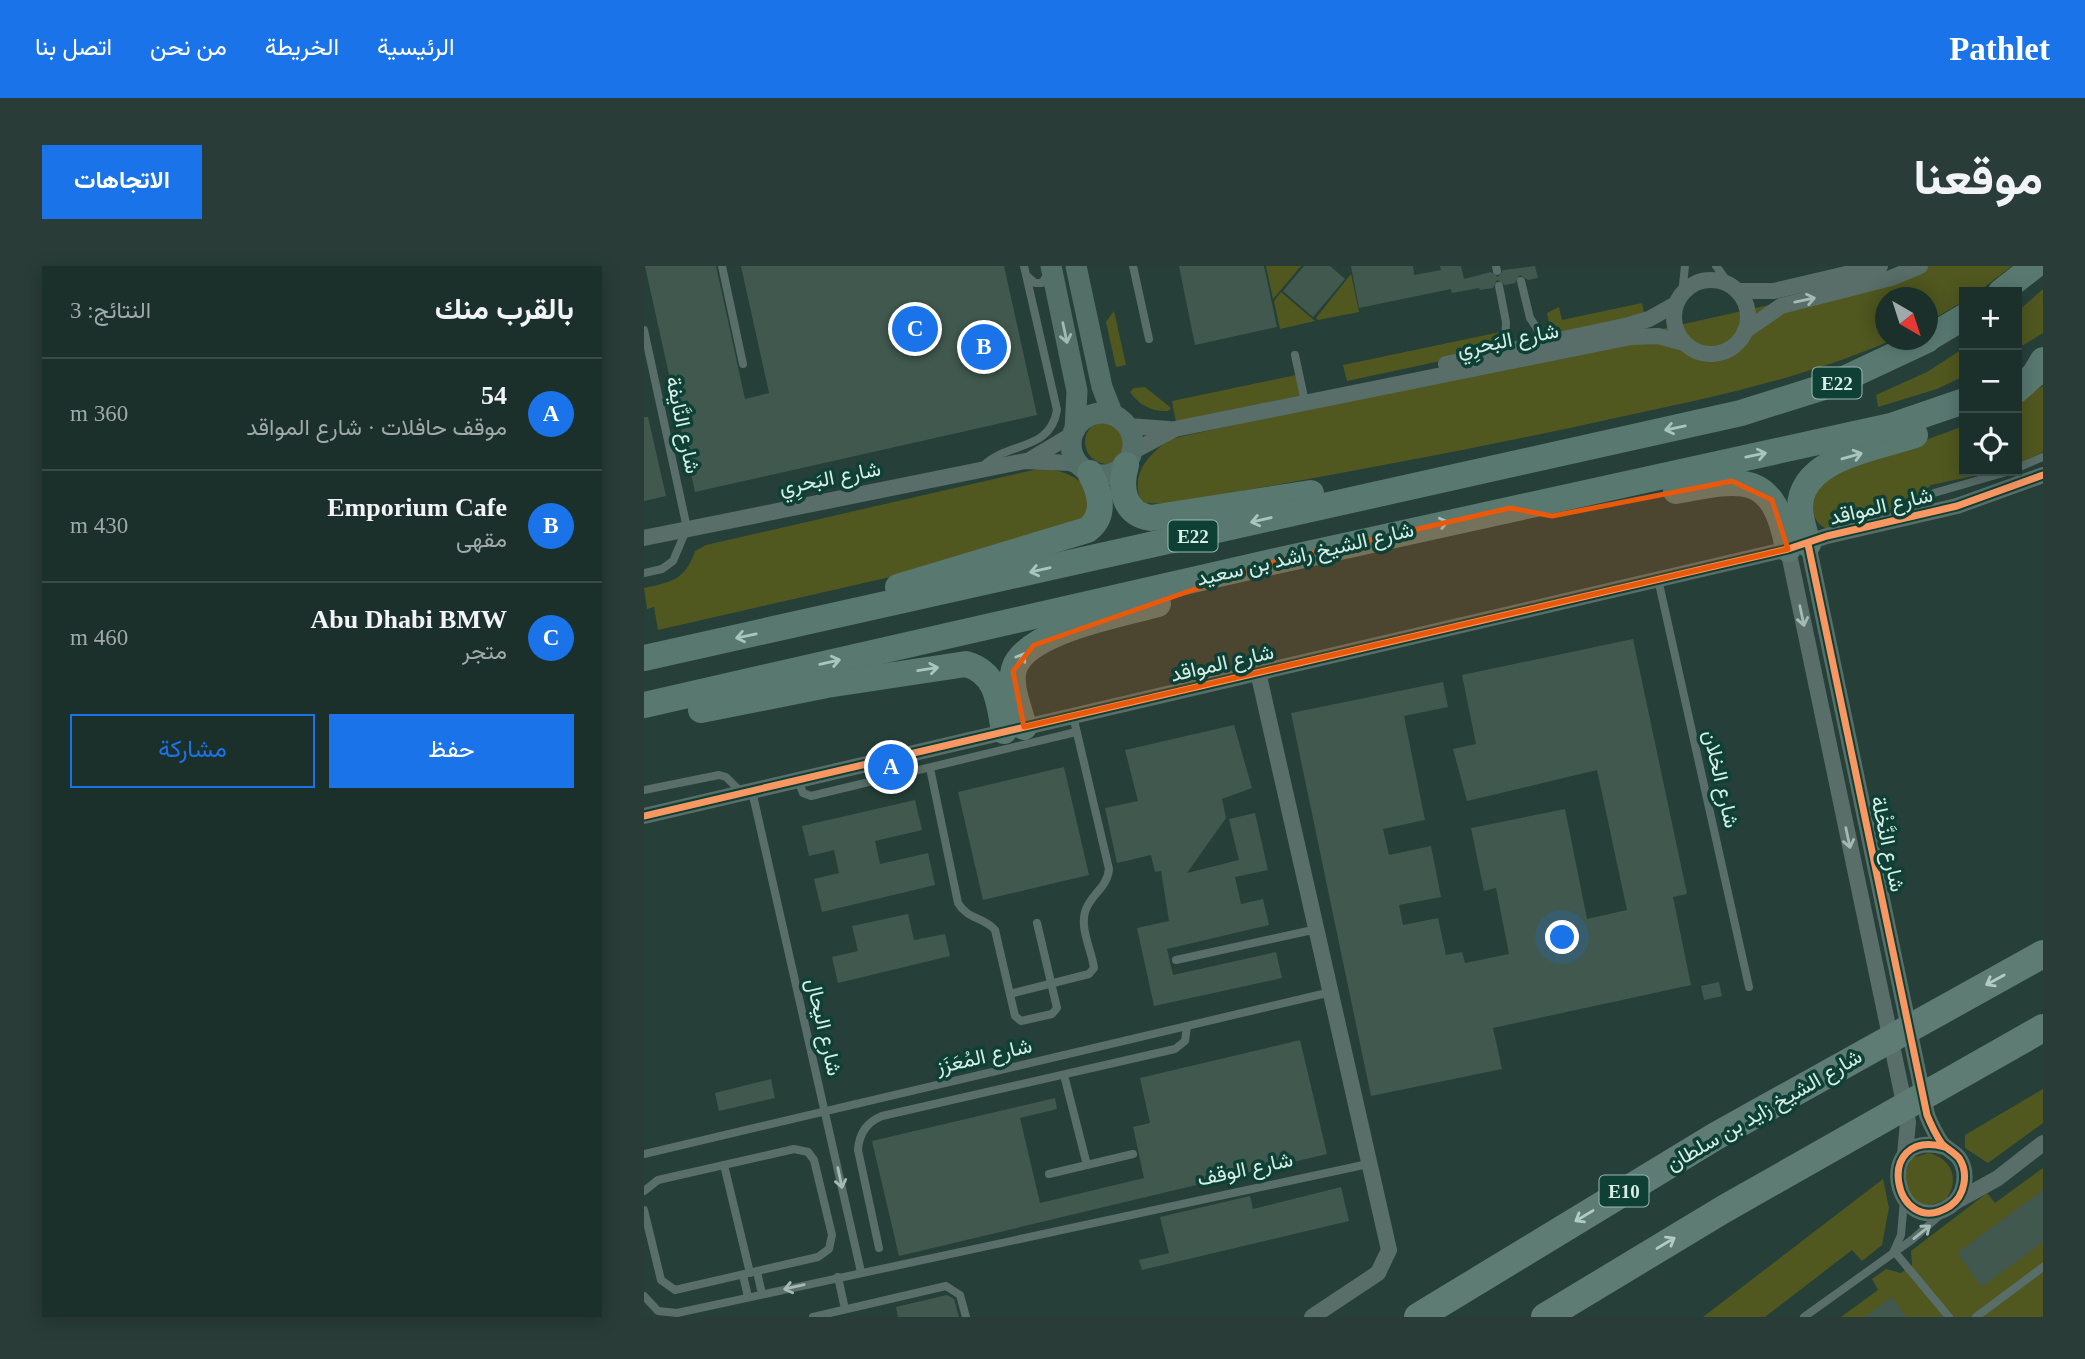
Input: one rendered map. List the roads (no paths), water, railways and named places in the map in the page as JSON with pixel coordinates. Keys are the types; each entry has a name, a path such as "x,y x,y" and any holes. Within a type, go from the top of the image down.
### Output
{"highway":[{"path":"2007,287 2034,266"},
{"name":"شارع الشيخ راشد بن سعيد","path":"1938,332 1959,320"},
{"name":"شارع الشيخ راشد بن سعيد","path":"644,659 1788,400 1867,370 1906,350"},
{"path":"2022,373 2043,360"},
{"path":"2022,386 2034,375 2043,360"},
{"name":"شارع الشيخ راشد بن سعيد","path":"644,705 1510,508 1891,426 1959,403"},
{"path":"1798,546 1800,505 1808,481 1816,472 1839,460 1959,419"},
{"path":"1129,459 1122,486 1129,507 1139,515 1152,518 1541,457"},
{"path":"793,626 915,580 1087,530 1096,522 1100,511 1099,495 1085,470"},
{"path":"1510,508 1524,514 1552,516 1732,481 1754,486 1772,500 1798,546"},
{"path":"1014,729 1013,671 1017,662 1034,645 1059,634 1180,598 1276,561"},
{"path":"644,721 827,685 967,664 986,674 993,683 1014,729"},
{"name":"شارع الشيخ زايد بن سلطان","path":"1418,1317 1716,1136 2043,954"},
{"path":"1545,1317 1857,1133 2043,1028"}],"main road":[{"path":"1051,267 1077,391 1074,457 1085,470 1109,475 1129,459 1133,443 1102,387 1076,266"},
{"path":"1074,432 1087,417 1120,421"}],"street":[{"path":"1872,268 1848,271 1765,292 1734,288 1710,280 1690,287 1679,299 1675,324 1684,343 1706,354 1718,353 1729,349 1745,331 1781,306 1877,282 1920,266"},
{"path":"1734,288 1747,310 1745,331"},
{"name":"شارع البَحرِي","path":"1340,395 1418,371 1505,350 1639,323 1679,299"},
{"name":"شارع البَحرِي","path":"1120,421 1175,429 1632,337 1658,335 1684,343"},
{"name":"شارع البَحرِي","path":"1129,459 1175,429"},
{"name":"شارع البَحرِي","path":"644,538 1025,461 1052,449 1074,432"},
{"name":"شارع البَحرِي","path":"1025,461 1070,463 1085,470"},
{"name":"شارع المواقد","path":"644,816 1798,546 1827,536 1986,497 2043,475"},
{"name":"شارع المواقد","path":"1798,546 1829,543 1947,515 2043,483"},
{"name":"شارع النَّخْلة","path":"1798,546 1927,1115 1945,1147"},
{"name":"شارع النَّخْلة","path":"1798,546 1908,1122 1905,1155"},
{"path":"1258,673 1368,1164 1385,1224 1381,1247 1367,1282 1311,1317"},
{"path":"1998,1178 1976,1171 1945,1147 1924,1144 1905,1155 1897,1177 1904,1200 1924,1212 1951,1205 1998,1178 2043,1143"},
{"path":"1951,1205 1965,1181 1959,1158"}],"lane":[{"path":"722,266 743,364"},
{"path":"1133,266 1149,339"},
{"path":"1679,299 1685,266"},
{"path":"1716,266 1734,288"},
{"path":"1025,270 1035,283 1042,283 1051,267"},
{"path":"979,471 1002,452 1041,439 1055,418 1057,410 1025,270"},
{"path":"1521,281 1530,318 1546,342"},
{"path":"1499,286 1506,322 1505,350"},
{"name":"شارع النَّايفة","path":"644,330 687,528"},
{"path":"1295,355 1305,402"},
{"path":"2022,466 2043,457"},
{"path":"1924,514 1928,499 1934,493 1993,476"},
{"path":"644,573 662,569 673,561 687,528"},
{"name":"شارع الخلان","path":"1658,579 1749,987"},
{"path":"1010,994 1092,971 1084,918 1087,906 1105,884 1109,869 1073,716"},
{"path":"799,780 803,793 811,796 1076,732"},
{"path":"930,768 958,903 966,914 988,923 995,930 1015,1016 1023,1022 1056,1011 1037,923"},
{"path":"644,790 719,775 747,792"},
{"name":"شارع اليحال","path":"747,792 826,1111 861,1272"},
{"path":"1176,960 1317,929"},
{"name":"شارع المُعَزَز","path":"644,1153 1331,992"},
{"path":"880,1248 858,1150 864,1129 883,1116 1179,1047 1185,1041 1187,1026"},
{"path":"1064,1074 1087,1166"},
{"path":"878,1098 883,1116"},
{"path":"644,1191 658,1181 798,1149 808,1152 814,1160 832,1235 829,1249 818,1257 681,1290 670,1288 659,1275 644,1210"},
{"path":"1049,1174 1133,1154"},
{"name":"شارع الوقف","path":"644,1296 658,1311 671,1314 1368,1164"},
{"path":"724,1165 750,1273 762,1294"},
{"path":"1894,1251 1901,1235 1904,1200"},
{"path":"1804,1317 1913,1239 1951,1205"},
{"path":"1894,1251 1949,1317"},
{"path":"1976,1317 2043,1267"},
{"path":"748,1297 750,1273"},
{"path":"838,1277 845,1309"},
{"path":"813,1317 946,1286 960,1295 967,1317"},
{"path":"863,1317 865,1304"}],"place":[{"name":"Abu Dhabi BMW","path":"915,329"},
{"name":"Emporium Cafe","path":"984,347"},
{"name":"54","path":"891,767"}]}
